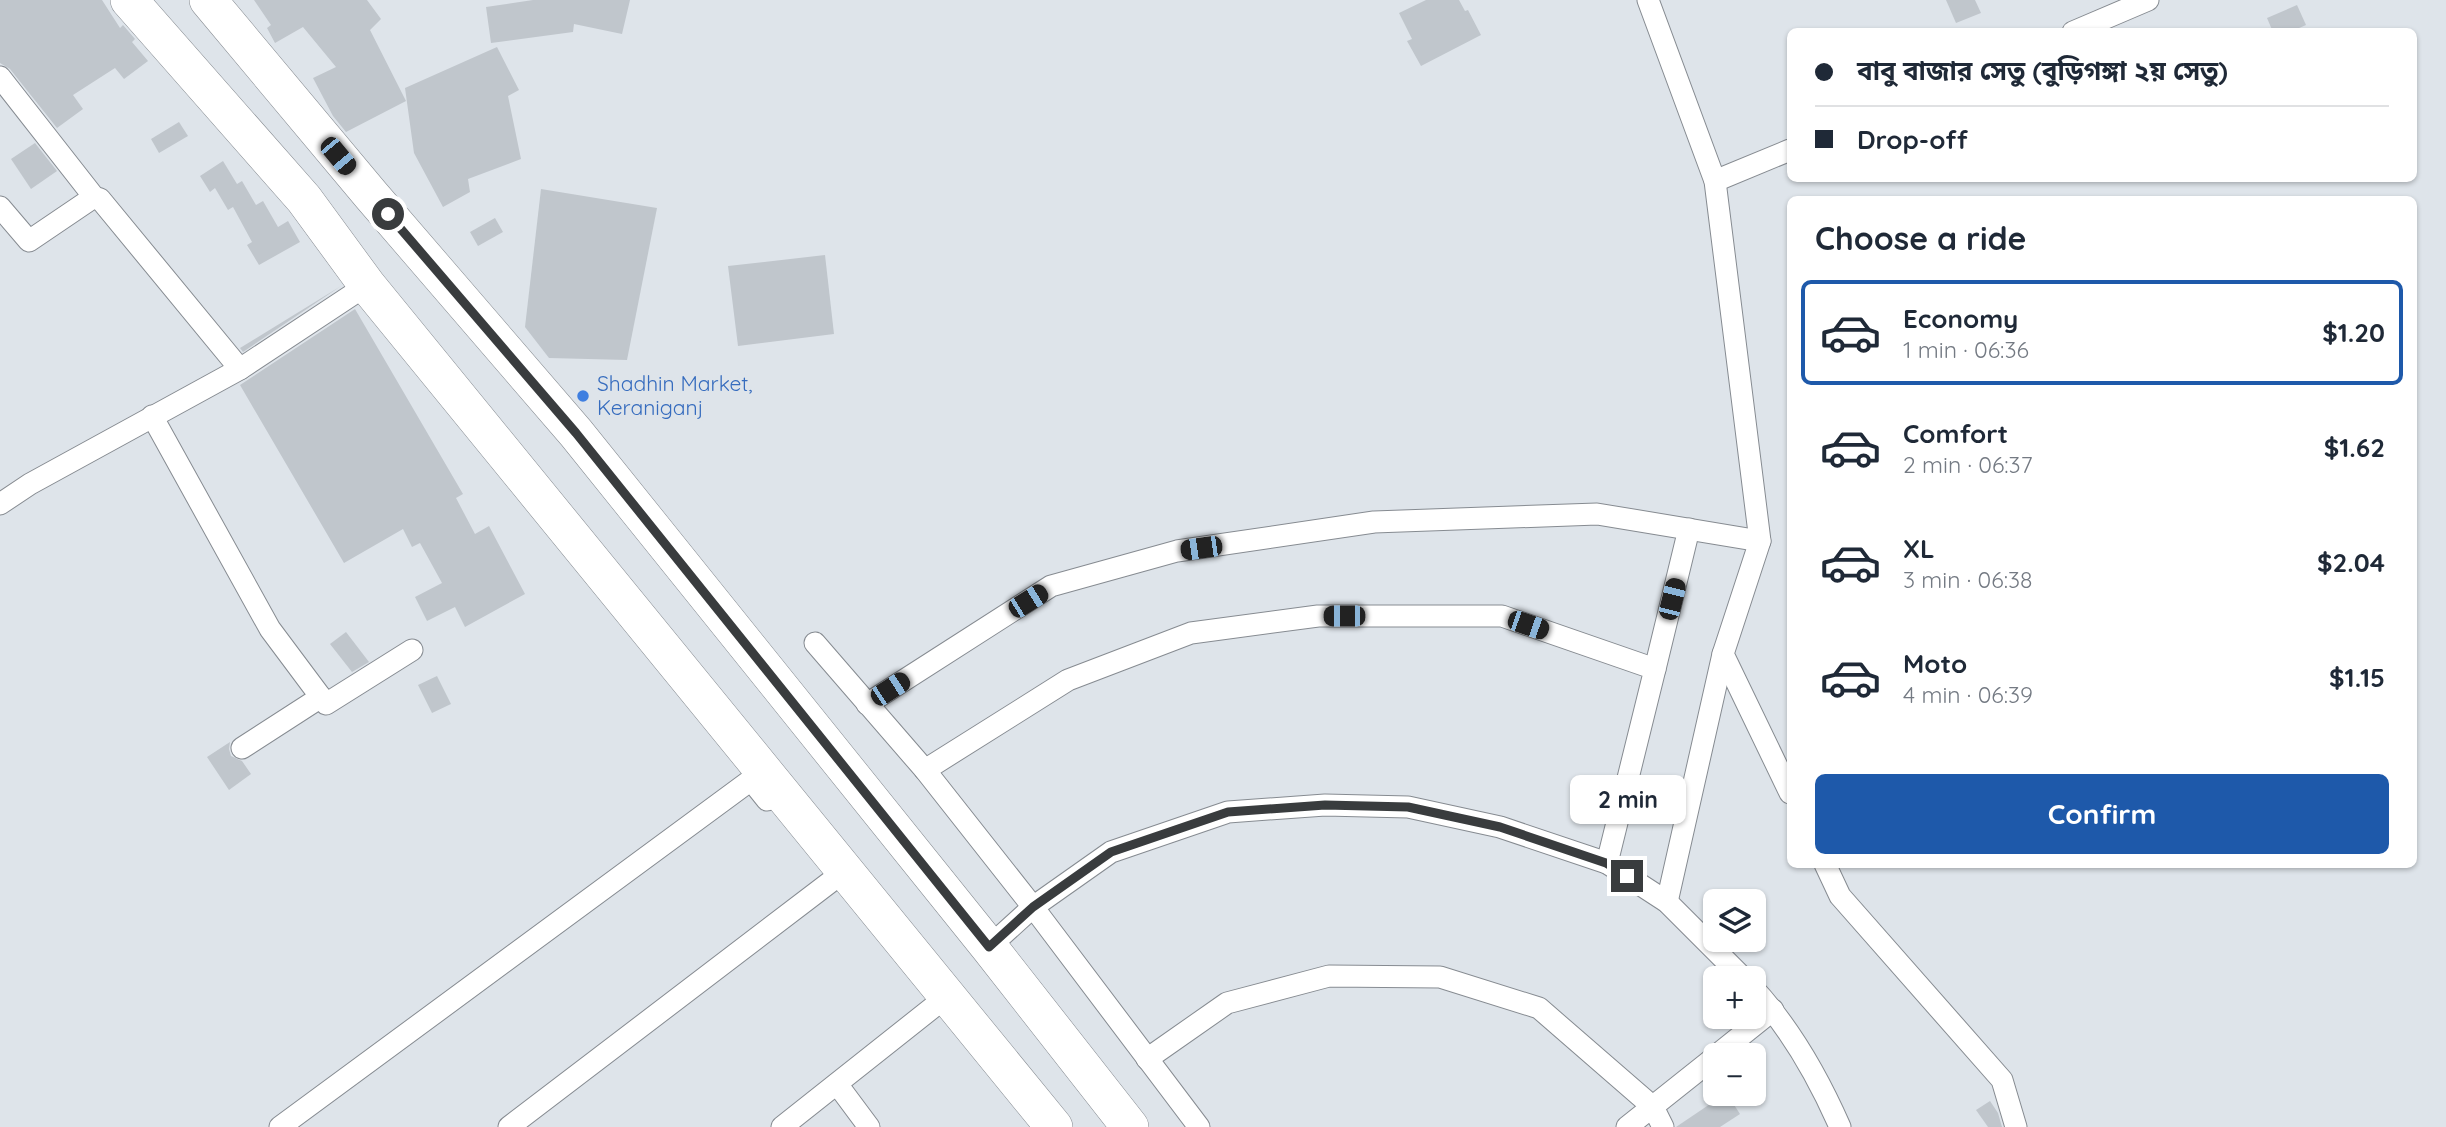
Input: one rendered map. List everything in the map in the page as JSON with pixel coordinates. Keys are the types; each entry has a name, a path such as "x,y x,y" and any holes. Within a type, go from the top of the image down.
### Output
{"highway":[{"path":"129,0 304,199 367,285 940,1002 1054,1127"},
{"path":"208,0 576,433 989,947 1130,1127"}],"street":[{"path":"1648,0 1715,181 1760,541 1723,654 1667,902"},
{"path":"2082,28 2148,0"},
{"path":"0,77 94,197 100,199 240,369"},
{"path":"1715,181 1787,151"},
{"path":"0,207 29,240 94,197"},
{"path":"0,504 30,484 240,369 367,285"},
{"path":"152,416 270,629 326,704 412,650"},
{"path":"867,704 1051,586 1177,551 1374,522 1597,514 1760,541"},
{"path":"1606,863 1689,529"},
{"path":"925,770 1068,680 1191,633 1204,631 1318,616 1502,616 1655,669"},
{"path":"815,643 925,770 1033,907 1199,1127"},
{"path":"1723,654 1787,787"},
{"path":"242,748 321,697"},
{"path":"280,1127 751,780 840,875 509,1127"},
{"path":"989,947 1033,907 1111,852 1228,812 1325,805 1408,807 1500,827 1606,863 1667,902 1731,966"},
{"path":"1827,868 1840,897 2002,1080 2016,1127"},
{"path":"1147,1059 1227,1003 1329,976 1440,977 1539,1008 1653,1107 1663,1127"},
{"path":"782,1127 940,1002 1032,1127"},
{"path":"1766,1002 1821,1083 1840,1127"},
{"path":"1732,1043 1773,1010"},
{"path":"1628,1127 1703,1067"},
{"path":"837,1084 870,1127"}],"building":[{"path":"0,0 102,0 120,28 123,25 135,39 132,42 148,61 124,79 115,68 73,95 83,109 57,128 10,69 0,63"},
{"path":"254,0 367,0 381,19 370,30 406,101 346,132 333,116 313,78 336,67 303,27 275,43 267,28 271,25"},
{"path":"533,0 630,0 622,34 574,24 573,32 491,43 486,7"},
{"path":"1426,0 1459,0 1465,11 1468,10 1481,35 1421,66 1407,41 1412,39 1399,13"},
{"path":"1946,0 1975,0 1981,13 1956,23"},
{"path":"2297,5 2306,25 2299,28 2271,28 2267,18"},
{"path":"497,47 519,90 508,96 521,159 468,179 470,192 443,207 414,153 405,88"},
{"path":"179,122 188,136 159,153 151,139"},
{"path":"35,143 57,171 31,189 11,159"},
{"path":"223,161 237,184 242,181 256,205 263,201 278,227 288,221 300,242 259,265 247,245 252,242 233,207 228,210 215,188 210,192 200,176"},
{"path":"541,189 657,208 627,360 549,358 525,327"},
{"path":"495,218 503,232 478,246 470,232"},
{"path":"825,255 834,334 738,346 728,266"},
{"path":"341,286 243,352 240,348"},
{"path":"355,309 463,494 456,498 475,534 489,526 525,594 465,627 455,607 427,621 415,597 442,583 420,543 412,547 403,529 344,563 240,385"},
{"path":"346,632 369,662 352,672 330,644"},
{"path":"437,676 451,704 432,713 418,685"},
{"path":"230,742 231,756 242,761 251,774 229,790 207,757"},
{"path":"1990,1101 1998,1113 2002,1127 1988,1127 1976,1110"},
{"path":"1707,1106 1735,1106 1740,1114 1720,1127 1676,1127"}],"place":[{"name":"Shadhin Market, Keraniganj","path":"583,396"}],"route":[{"path":"388,214 576,433 989,947 1033,907 1111,852 1228,812 1325,805 1408,807 1500,827 1606,863 1627,876"}]}
